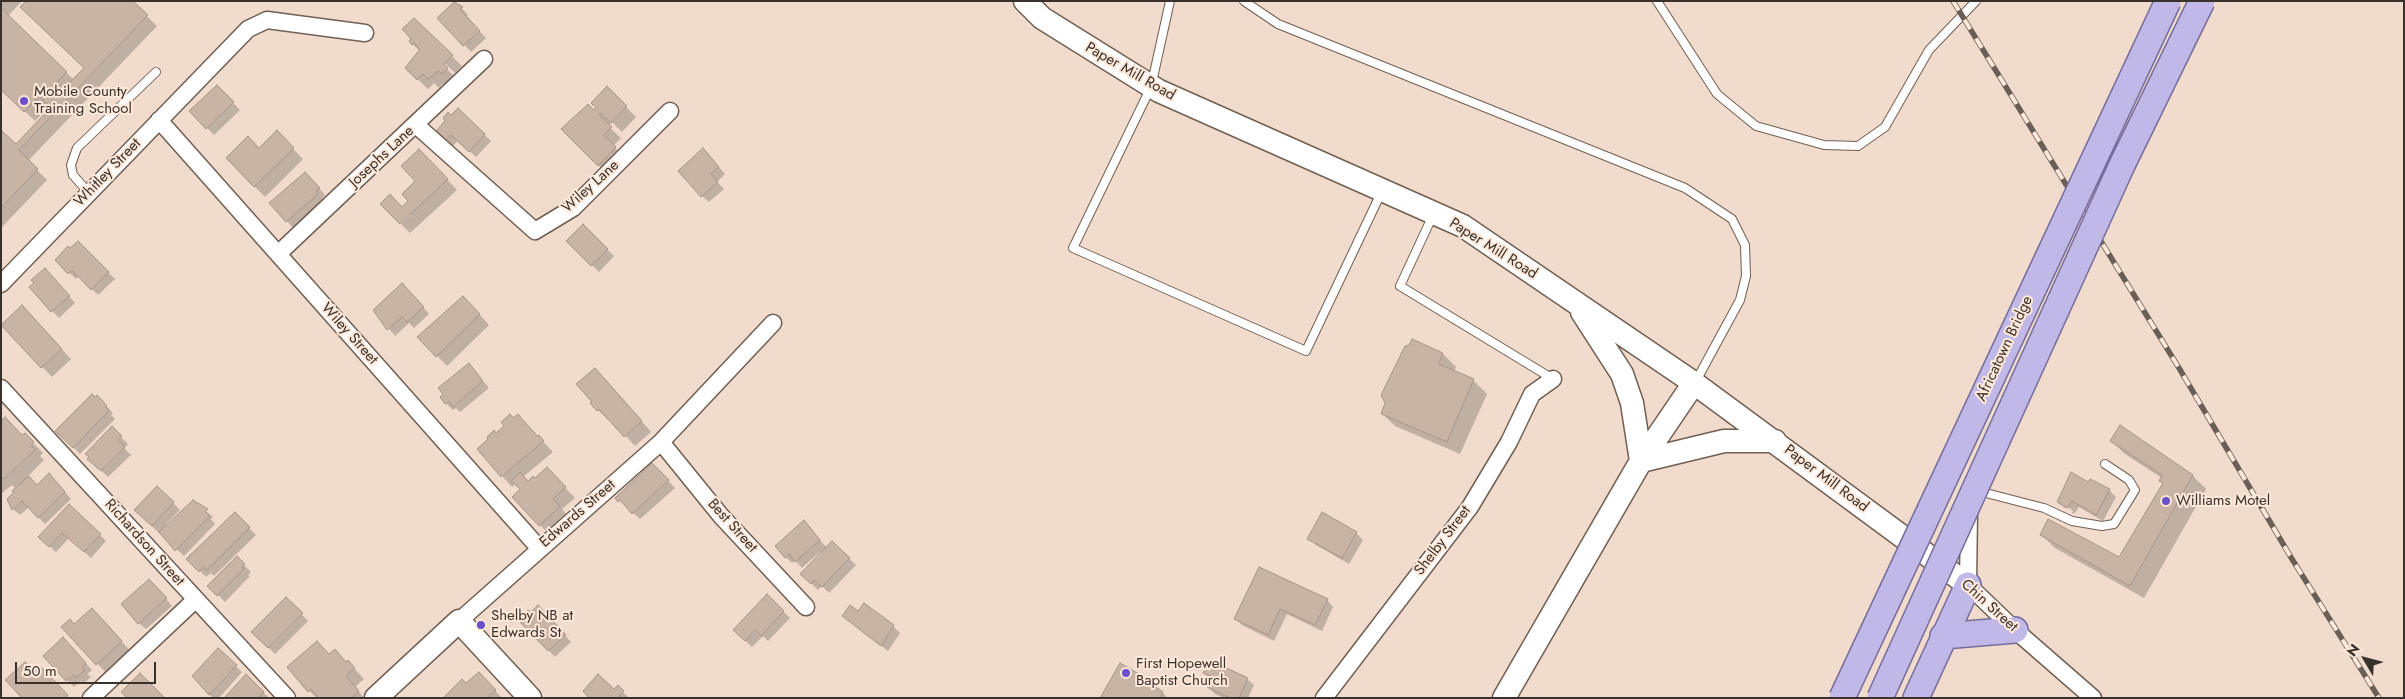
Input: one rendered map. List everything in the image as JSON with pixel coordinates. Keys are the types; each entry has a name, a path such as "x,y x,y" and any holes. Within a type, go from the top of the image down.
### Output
{"main road":[{"name":"Africatown Bridge","path":"1842,698 2168,1"},
{"name":"Africatown Bridge","path":"1880,698 2122,165 2202,1"},
{"path":"1916,698 1968,585"},
{"path":"1943,636 2015,630"}],"street":[{"name":"Paper Mill Road","path":"1025,1 1042,18 1152,87 1463,226 1694,383 1880,520"},
{"path":"1968,585 1970,470 2192,1"},
{"name":"Whitley Street","path":"1,284 248,29 267,20 365,34"},
{"name":"Josephs Lane","path":"278,254 484,59"},
{"name":"Wiley Lane","path":"416,125 535,231 573,208 670,111"},
{"name":"Wiley Street","path":"159,120 539,548"},
{"path":"1578,304 1622,374 1632,403 1641,461"},
{"name":"Edwards Street","path":"383,695 459,621 539,548 661,442 773,323"},
{"name":"Shelby Street","path":"1324,698 1470,507 1509,442 1532,394 1553,379"},
{"path":"1504,698 1641,461 1694,383"},
{"name":"Richardson Street","path":"1,388 287,698"},
{"path":"1641,461 1724,441 1775,441"},
{"name":"Best Street","path":"661,442 721,516 806,607"},
{"name":"Chin Street","path":"1880,520 1968,585 2015,630 2093,698"},
{"path":"90,698 195,600"},
{"path":"459,621 530,698"}],"lane":[{"path":"1170,1 1152,87 1073,248 1306,351 1382,191"},
{"path":"1244,1 1278,24 1686,188 1732,219 1745,245 1746,276 1740,300 1694,383"},
{"path":"1657,1 1717,94 1756,126 1824,145 1858,146 1884,127 1929,50 1976,1"},
{"path":"89,193 73,175 71,165 77,148 156,72"},
{"path":"1434,214 1400,286 1553,379"},
{"path":"1969,488 2044,508 2072,521 2102,526 2114,524 2135,490 2129,480 2105,464"}],"building":[{"name":"Mobile County Training School","path":"26,1 133,1 148,15 19,150 38,169 1,208 1,130 16,144 51,107 39,96 24,112 1,90 1,8 67,72 53,86 59,93 84,68 20,7"},
{"path":"454,2 463,7 460,9 480,31 463,46 437,18"},
{"path":"414,18 453,55 444,64 448,68 442,74 439,71 428,79 423,74 417,80 405,68 420,49 414,43 412,45 409,41 411,39 402,29"},
{"path":"217,85 234,102 206,129 189,111"},
{"path":"607,86 627,106 611,123 601,113 599,115 612,127 604,135 616,147 598,166 561,129 588,104 594,110 596,108 591,103"},
{"path":"458,108 485,134 469,152 451,135 446,140 436,131 445,121 443,118 448,112 451,115"},
{"path":"277,130 294,148 254,187 226,158 248,136 259,148"},
{"path":"703,148 719,167 711,174 718,182 701,197 678,171"},
{"path":"419,149 448,179 400,224 380,204 390,194 402,207 408,201 402,194 415,181 401,166"},
{"path":"305,172 320,188 316,191 318,194 286,222 269,203"},
{"path":"583,224 608,249 591,266 566,241"},
{"path":"78,241 109,272 91,290 72,270 68,274 55,260 68,246 70,248"},
{"path":"45,268 70,296 51,312 29,287 34,283 31,280"},
{"path":"402,283 424,307 407,322 402,317 387,330 373,310"},
{"path":"463,296 480,314 436,357 417,337"},
{"path":"22,305 62,349 41,368 1,325"},
{"path":"1412,339 1443,353 1439,364 1474,379 1447,442 1381,414 1385,403 1381,395 1405,346 1409,345"},
{"path":"469,363 483,381 453,407 449,401 445,404 440,397 443,394 438,388"},
{"path":"595,368 642,421 624,437 599,409 597,411 590,403 592,402 576,384"},
{"path":"92,394 95,397 97,395 109,411 73,448 55,431"},
{"path":"510,414 513,418 518,414 537,436 539,435 544,441 501,477 477,449 488,439 487,437 494,430 496,433 504,426 501,422"},
{"path":"5,417 22,435 25,433 34,442 31,445 35,450 4,479 1,476 1,421"},
{"name":"Williams Motel","path":"2120,425 2193,475 2130,586 2040,535 2048,519 2119,557 2163,483 2159,481 2162,475 2110,441"},
{"path":"112,426 122,436 118,440 125,447 101,471 87,459 89,457 85,454"},
{"path":"652,463 669,480 632,514 620,500 618,502 615,498"},
{"path":"547,467 566,487 553,499 560,506 539,526 512,497 520,489 511,481 520,472 528,481 533,476 535,478"},
{"path":"2071,472 2088,482 2090,479 2110,489 2096,515 2072,501 2067,508 2057,502"},
{"path":"49,473 65,492 38,518 22,501 12,510 7,499 14,492 12,491 29,476 37,485"},
{"path":"157,486 174,502 152,526 134,510"},
{"path":"193,500 208,509 205,512 210,516 175,551 159,532"},
{"path":"69,504 101,534 84,552 62,533 49,547 38,537"},
{"path":"235,512 250,527 207,570 203,567 199,572 186,559"},
{"path":"1322,512 1357,532 1342,558 1307,539"},
{"path":"804,520 820,540 795,562 789,554 785,558 775,546"},
{"path":"832,541 850,558 822,587 814,580 811,584 800,574"},
{"path":"237,556 245,564 242,567 244,569 217,596 207,586"},
{"path":"1259,567 1328,599 1315,625 1280,609 1268,635 1234,619"},
{"path":"149,579 167,598 138,624 121,604"},
{"path":"767,594 784,611 761,636 755,630 745,641 733,630"},
{"path":"286,597 303,613 268,648 251,632"},
{"path":"864,603 894,625 881,646 842,616 850,605 858,611"},
{"path":"538,605 566,635 548,651 520,622 528,610 531,612"},
{"path":"92,608 122,641 96,665 61,627 70,619 74,624"},
{"path":"63,637 86,663 82,667 85,670 76,678 74,675 66,681 43,656"},
{"path":"317,641 329,654 335,649 346,662 348,660 355,668 346,676 359,691 351,698 319,698 311,689 308,692 287,667"},
{"path":"218,648 237,665 209,695 192,676"},
{"path":"1209,660 1248,678 1239,698 1230,698 1207,687 1212,677 1203,673"},
{"path":"25,662 34,671 40,666 68,695 66,698 22,698 5,680"},
{"name":"First Hopewell Baptist Church","path":"1120,663 1156,684 1154,686 1163,692 1160,698 1100,698"},
{"path":"479,672 496,690 487,698 443,698 462,679 466,683"},
{"path":"140,673 165,698 127,698 121,692"},
{"path":"246,674 264,692 258,698 224,698"},
{"path":"598,674 614,689 618,685 624,691 618,698 589,698 583,691"}],"railway":[{"path":"1953,1 2179,368 2292,559 2379,698"}],"place":[{"name":"Mobile County Training School","path":"24,101"},
{"name":"Williams Motel","path":"2166,501"},
{"name":"Shelby NB at Edwards St","path":"481,625"},
{"name":"First Hopewell Baptist Church","path":"1126,673"}]}
